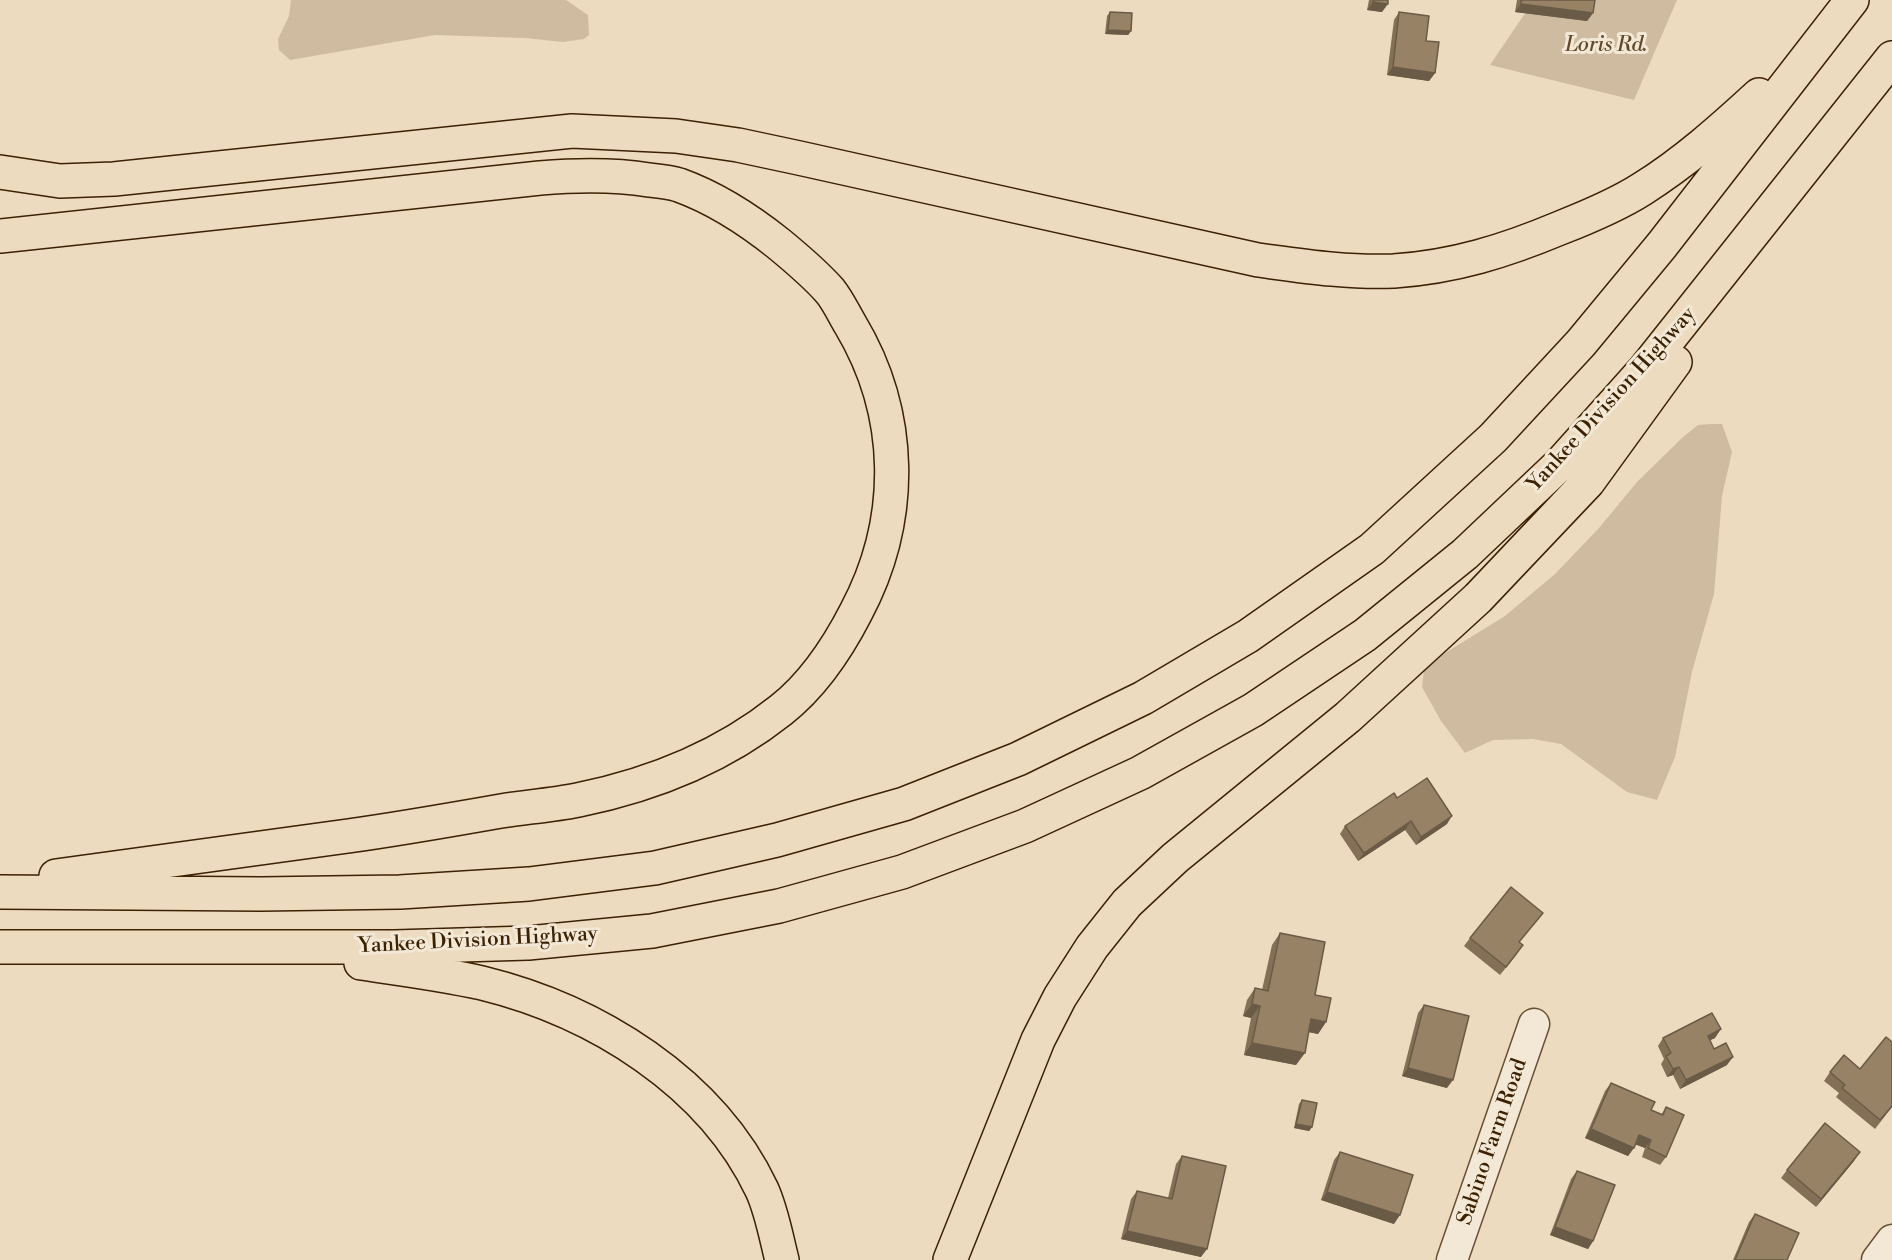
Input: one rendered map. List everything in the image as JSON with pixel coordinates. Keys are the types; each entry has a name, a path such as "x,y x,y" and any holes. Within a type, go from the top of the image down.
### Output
{"highway":[{"path":"0,172 60,181 114,179 572,131 665,135 738,145 1258,260 1326,270 1393,271 1454,264 1517,246 1585,218 1641,189 1705,144 1763,91 1847,6"},
{"path":"0,892 261,894 400,892 529,884 655,868 777,840 904,804 1029,754 1143,698 1248,636 1372,549 1493,438 1581,343 1655,254 1847,6"},
{"name":"Yankee Division Highway","path":"0,947 394,947 528,943 652,931 779,906 902,872 1025,826 1130,778 1253,710 1337,654 1365,635 1465,554 1560,464 1645,369 1892,58"},
{"path":"0,236 540,178 600,175 676,184 722,205 759,228 796,258 831,292 876,374 889,421 893,465 890,509 878,561 863,600 843,637 818,675 783,709 739,739 694,765 640,784 578,800 418,826 0,884"},
{"path":"950,1260 1038,1040 1060,997 1092,947 1127,903 1175,858 1348,717 1478,598 1551,523 1588,482 1643,408 1688,343 1766,218"},
{"path":"216,947 424,972 483,984 535,1000 616,1038 654,1062 717,1121 742,1154 762,1192 774,1226 782,1260"}],"street":[{"name":"Sabino Farm Road","path":"1452,1260 1534,1024"},
{"path":"1877,1260 1892,1240"}],"green space":[{"path":"291,0 566,0 588,15 589,35 584,39 563,42 525,38 435,35 290,60 279,50 278,39 289,16"},
{"name":"Loris Rd.","path":"1534,0 1677,0 1634,100 1490,65"},
{"path":"1722,424 1732,452 1722,496 1714,594 1692,672 1675,757 1657,800 1627,792 1561,744 1533,739 1493,740 1465,753 1441,721 1422,687 1424,670 1445,653 1505,616 1555,574 1599,528 1637,482 1683,437 1698,425"}],"building":[{"path":"1374,0 1388,0 1388,4 1373,2"},
{"path":"1521,0 1595,0 1593,13 1521,4"},
{"path":"1110,12 1132,13 1131,31 1108,30"},
{"path":"1399,12 1429,16 1426,41 1439,42 1435,73 1393,67"},
{"path":"1427,778 1452,816 1421,837 1411,821 1364,853 1345,826 1394,793 1397,798"},
{"path":"1511,887 1543,913 1519,942 1523,945 1506,967 1470,938"},
{"path":"1280,933 1325,942 1315,995 1331,998 1326,1022 1311,1019 1305,1053 1252,1043 1260,1006 1252,1004 1255,988 1268,991"},
{"path":"1424,1005 1469,1016 1453,1080 1408,1068"},
{"path":"1712,1013 1721,1029 1708,1036 1714,1049 1726,1043 1733,1057 1686,1080 1679,1067 1673,1069 1666,1056 1671,1053 1663,1038"},
{"path":"1886,1037 1892,1042 1892,1106 1880,1120 1842,1088 1845,1085 1830,1072 1844,1055 1860,1069"},
{"path":"1611,1083 1655,1102 1651,1110 1663,1115 1666,1107 1684,1115 1666,1157 1648,1148 1651,1140 1639,1135 1634,1148 1591,1129"},
{"path":"1302,1100 1317,1103 1312,1127 1296,1124"},
{"path":"1825,1123 1860,1152 1821,1199 1787,1170"},
{"path":"1340,1152 1413,1175 1400,1215 1327,1192"},
{"path":"1182,1156 1226,1166 1207,1249 1127,1231 1137,1191 1172,1199"},
{"path":"1577,1171 1615,1185 1593,1241 1555,1227"},
{"path":"1755,1214 1799,1233 1787,1260 1735,1260"}]}
